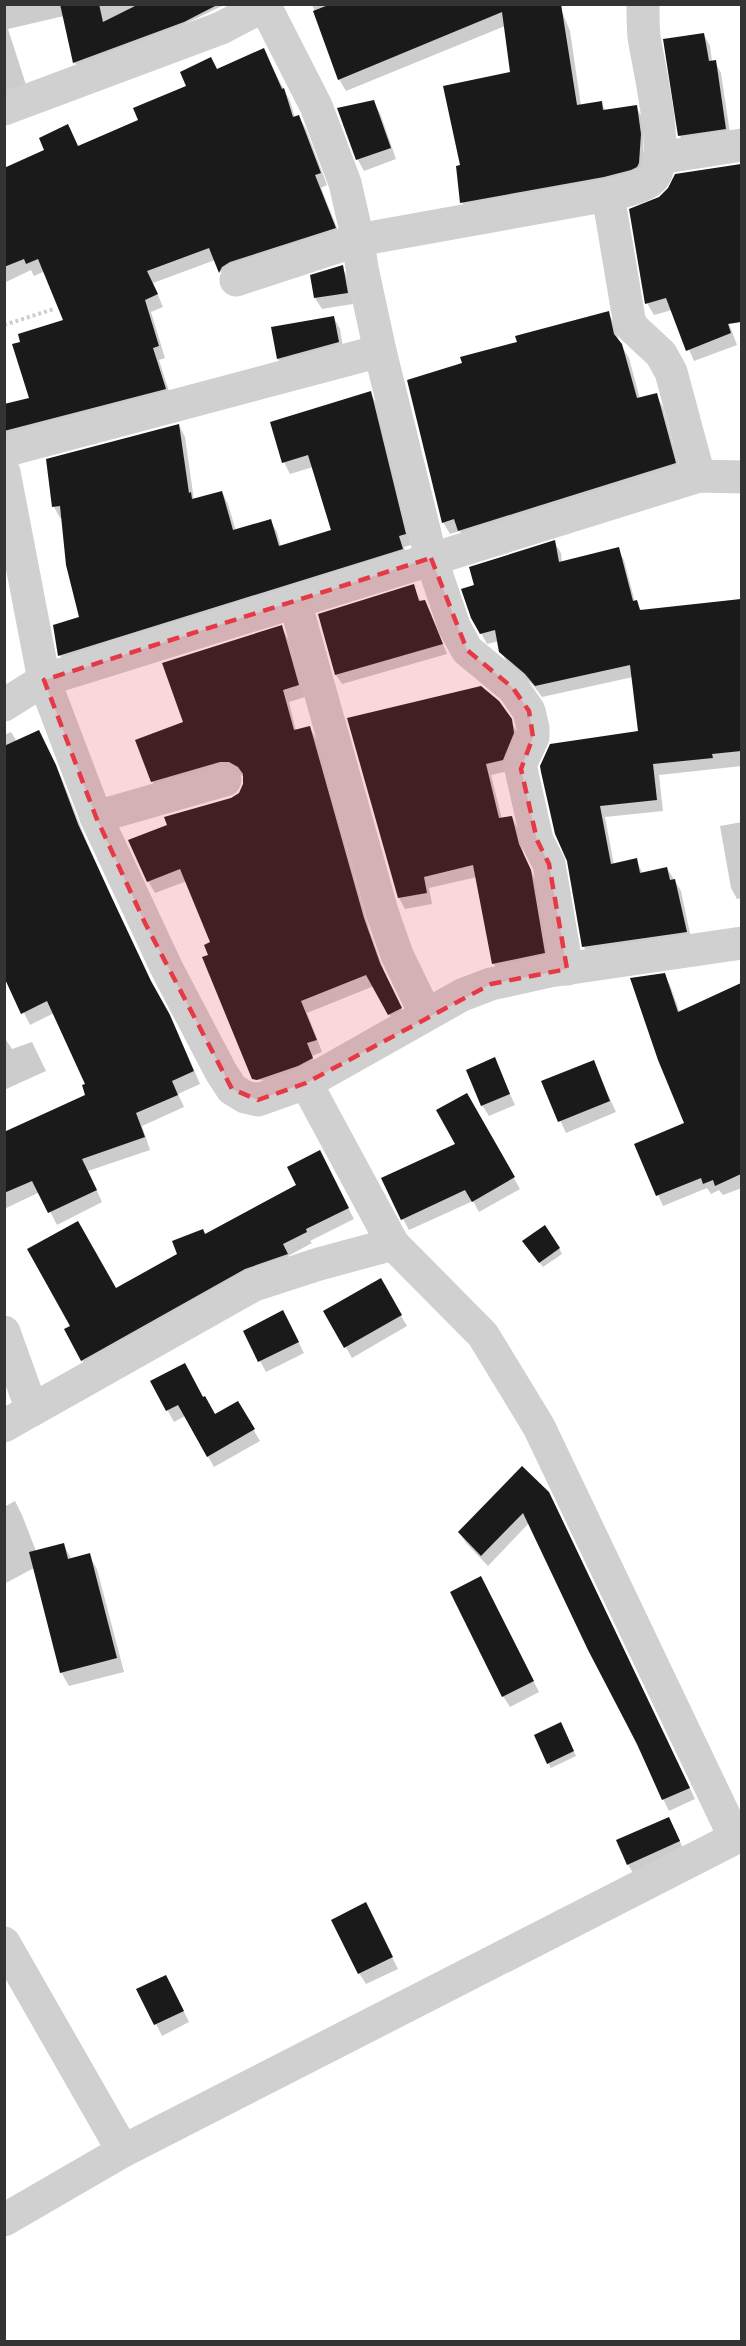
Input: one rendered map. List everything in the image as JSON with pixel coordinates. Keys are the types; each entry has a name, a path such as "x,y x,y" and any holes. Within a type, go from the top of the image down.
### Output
{"street":[{"path":"236,280 358,240 608,195 641,185 652,179 659,168 657,110 644,35 643,4"},
{"path":"4,109 221,28 266,5 316,106 345,183 380,351 430,558 454,626 467,650 513,688 529,711 533,737 521,769 537,840 549,864 567,969"},
{"path":"659,158 741,145"},
{"path":"608,195 629,319 632,327 661,354 671,372 699,476"},
{"path":"4,452 380,351"},
{"path":"4,472 44,680 96,817 167,969 232,1089 245,1097 258,1100 306,1083 462,995 491,984 567,969 741,943"},
{"path":"4,705 44,680 430,558 699,476 741,477"},
{"path":"295,602 382,912 397,955 426,1015"},
{"path":"96,817 225,780"},
{"path":"4,2220 123,2151 738,1837 539,1427 483,1335 393,1244 306,1083"},
{"path":"4,1332 18,1418 254,1285 393,1244"},
{"path":"4,1943 123,2151"}],"path":[{"path":"4,325 54,309"}],"highlighted area":[{"path":"431,558 467,650 513,688 529,711 533,737 521,769 537,840 549,864 567,969 491,984 306,1083 258,1100 232,1089 145,923 96,817 44,680"}],"building":[{"path":"60,4 99,4 103,22 139,4 219,4 184,22 73,63"},
{"path":"331,4 561,4 577,105 602,101 603,110 637,105 641,134 637,167 604,177 460,203 456,166 460,165 443,86 510,72 502,12 338,80 313,11"},
{"path":"704,33 709,61 716,60 726,129 678,136 663,39"},
{"path":"264,48 282,89 284,88 293,117 299,115 321,173 315,175 336,228 230,262 222,267 219,273 209,248 147,271 158,294 145,300 159,346 153,348 166,389 4,431 4,404 29,398 12,344 20,342 18,334 63,320 38,259 26,264 24,259 4,267 4,168 44,150 39,138 68,124 78,146 138,120 133,108 186,86 180,72 211,57 217,69"},
{"path":"374,100 391,148 356,160 337,108"},
{"path":"741,164 741,322 728,324 731,333 686,351 666,298 645,304 629,209 659,197 668,188 675,174"},
{"path":"343,265 348,293 314,298 310,275"},
{"path":"609,311 614,334 622,344 637,398 657,393 676,463 458,531 454,519 442,523 407,380 462,363 460,357 517,342 515,336"},
{"path":"334,316 339,342 277,359 271,327"},
{"path":"371,391 406,534 399,536 403,549 58,656 53,625 79,617 66,565 60,506 52,507 46,459 179,424 189,493 191,492 192,499 222,491 233,530 271,519 279,546 331,530 308,455 282,463 270,422"},
{"path":"555,540 559,562 619,547 633,601 637,600 640,610 741,599 741,751 712,754 713,758 653,764 657,800 600,806 611,864 637,858 640,873 667,867 670,880 675,879 687,932 582,947 567,861 555,834 541,772 540,766 550,744 638,731 630,665 535,686 525,674 499,652 495,630 480,634 471,618 461,589 474,585 469,567"},
{"path":"414,584 419,601 425,600 443,644 335,675 318,614"},
{"path":"282,625 299,685 283,690 294,730 310,726 364,918 380,963 402,1008 388,1015 366,975 301,1001 317,1040 307,1043 313,1058 298,1066 257,1080 252,1079 202,957 208,955 204,945 210,942 180,869 147,882 128,840 167,825 164,817 231,798 239,793 243,784 243,774 238,767 229,762 220,762 151,782 135,740 183,722 162,663"},
{"path":"481,686 499,701 512,719 514,733 503,760 486,764 499,818 512,816 519,844 531,870 545,953 492,964 473,865 424,877 427,893 398,898 347,718"},
{"path":"39,730 56,765 78,824 151,981 170,1015 194,1071 172,1081 178,1095 136,1113 145,1137 82,1159 97,1190 48,1213 32,1181 4,1193 4,1132 85,1095 82,1085 85,1084 47,1001 21,1014 4,977 4,746"},
{"path":"665,973 678,1012 741,983 741,1174 715,1186 713,1180 703,1184 701,1178 656,1196 634,1144 684,1123 658,1060 630,978"},
{"path":"495,1057 510,1094 481,1106 466,1070"},
{"path":"594,1060 610,1101 558,1122 541,1081"},
{"path":"467,1093 515,1177 472,1202 465,1190 401,1220 381,1178 455,1144 436,1110"},
{"path":"320,1150 349,1208 306,1229 307,1232 283,1244 288,1254 245,1269 81,1361 64,1329 70,1326 27,1249 78,1221 116,1288 177,1254 172,1241 203,1229 205,1234 296,1185 287,1167"},
{"path":"545,1225 560,1248 539,1263 522,1241"},
{"path":"381,1278 402,1315 344,1348 323,1311"},
{"path":"283,1310 299,1342 258,1362 243,1331"},
{"path":"185,1363 215,1414 238,1401 255,1429 207,1457 178,1405 166,1411 150,1381"},
{"path":"522,1466 549,1492 690,1788 662,1800 637,1744 588,1650 523,1513 481,1556 458,1532"},
{"path":"64,1543 68,1559 90,1553 117,1658 60,1673 29,1552"},
{"path":"481,1576 534,1681 502,1697 450,1592"},
{"path":"561,1722 574,1751 547,1764 534,1735"},
{"path":"669,1817 680,1841 627,1865 616,1840"},
{"path":"366,1902 393,1957 358,1974 331,1920"},
{"path":"166,1975 184,2011 154,2025 136,1989"}]}
